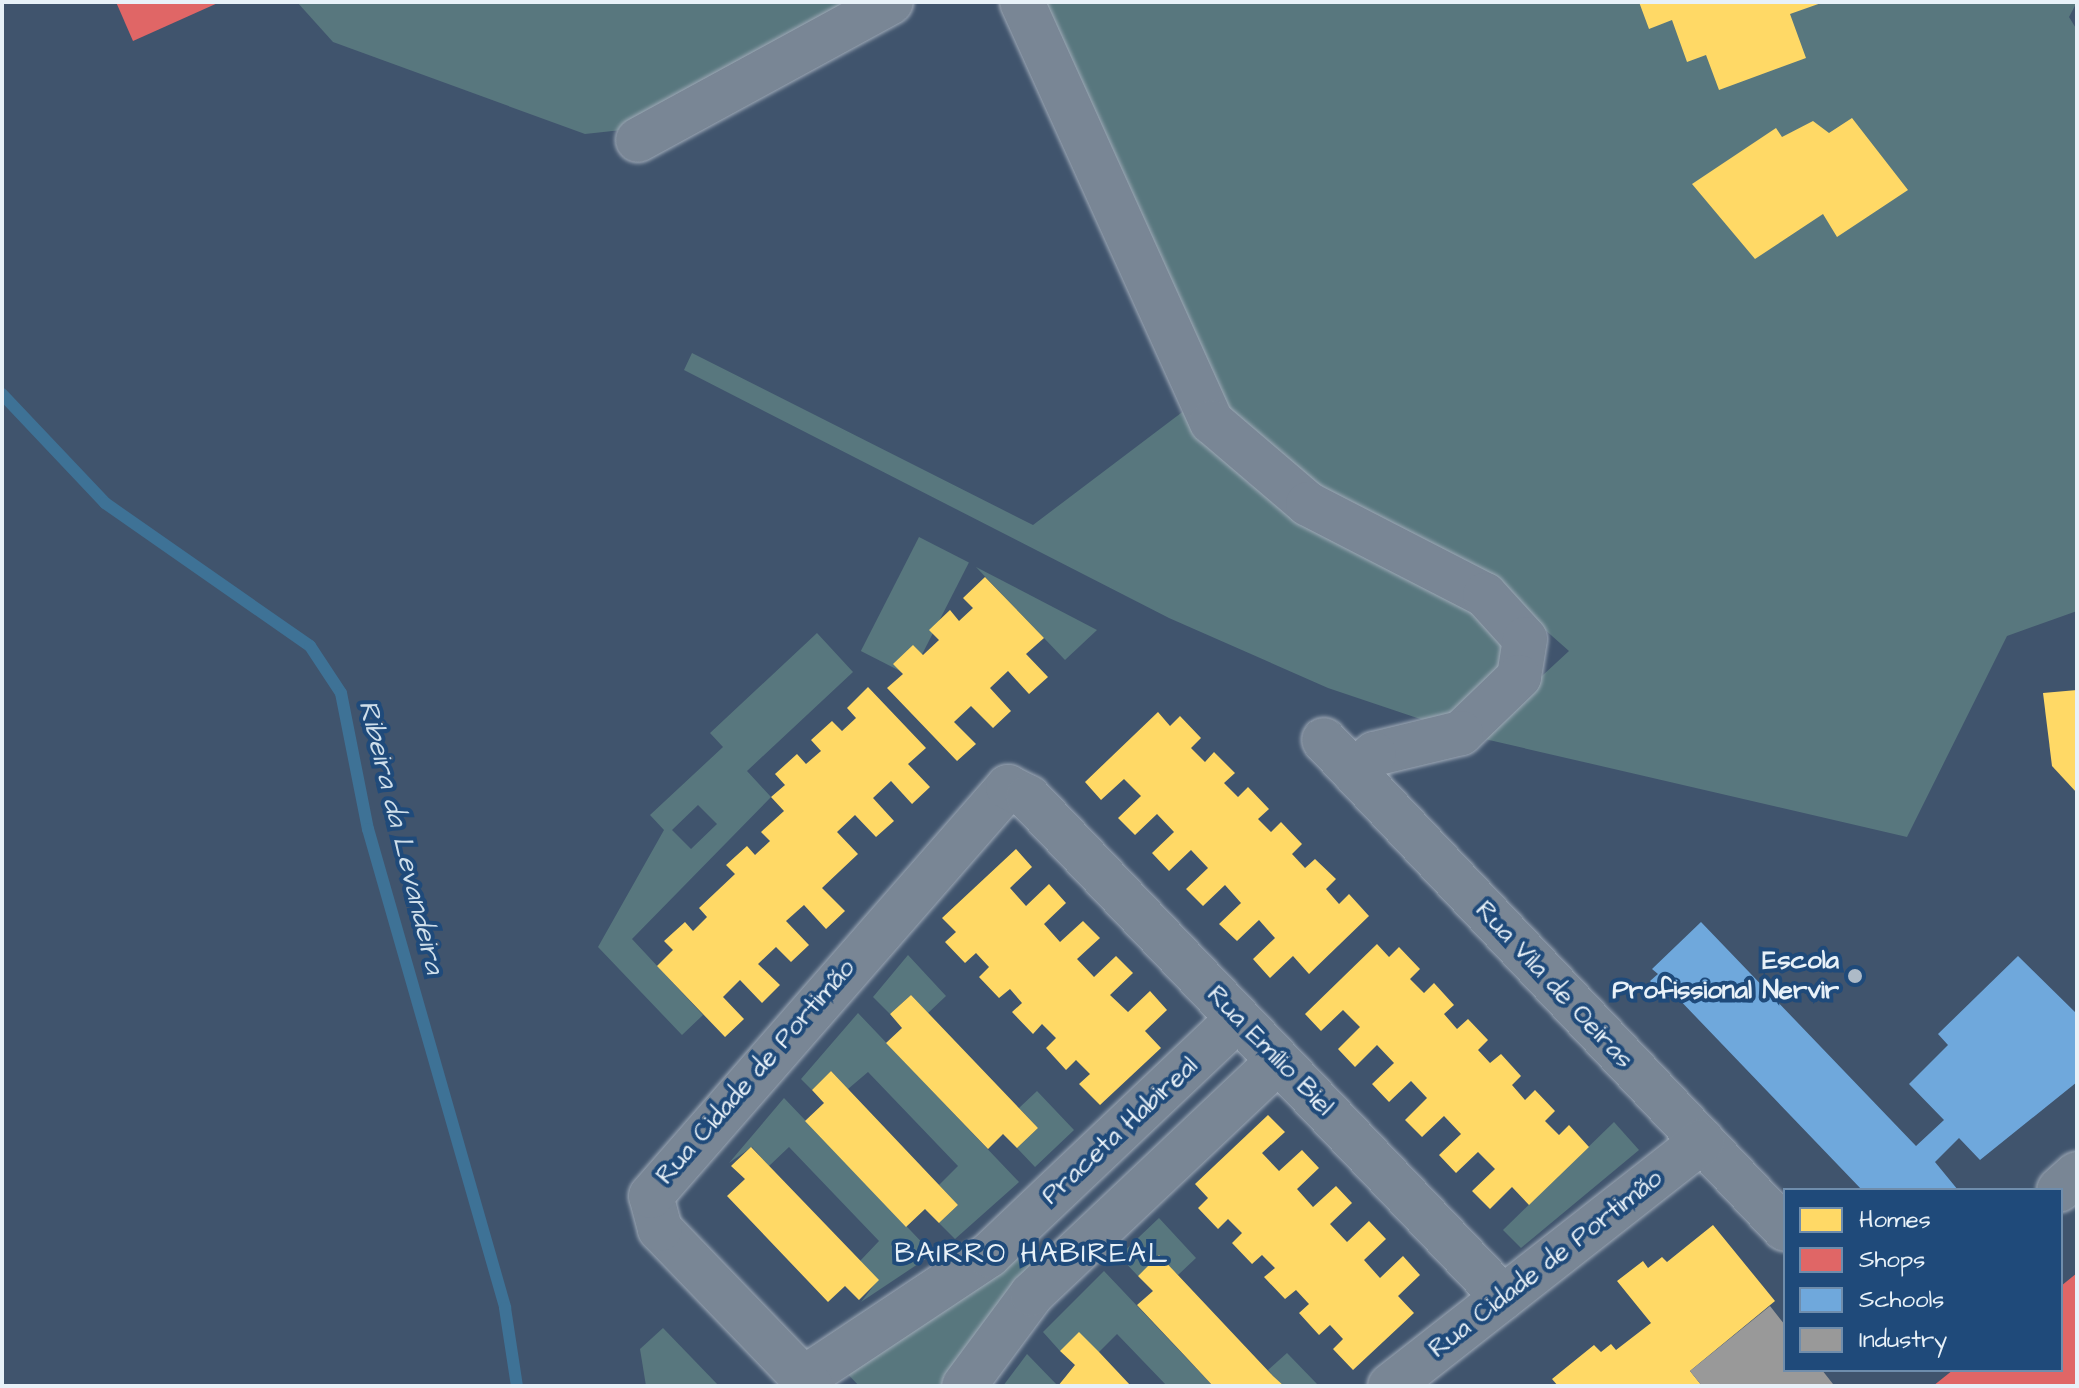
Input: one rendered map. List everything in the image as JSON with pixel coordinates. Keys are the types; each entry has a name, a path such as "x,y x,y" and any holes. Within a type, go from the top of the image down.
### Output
{"street":[{"path":"638,140 891,2"},
{"path":"1022,2 1192,389 1218,430 1323,513 1485,595 1525,639 1519,677 1461,733 1374,754 1354,772"},
{"name":"Rua Vila de Oeiras","path":"1324,740 1783,1227"},
{"name":"Rua Cidade de Portimão","path":"808,1382 660,1229 651,1196 993,798 1011,786 1036,806"},
{"name":"Rua Emílio Biel","path":"1036,806 1503,1297"},
{"name":"Praceta Habireal","path":"808,1382 989,1255 1238,1019"},
{"path":"964,1386 1032,1294 1278,1061"},
{"name":"Rua Cidade de Portimão","path":"1390,1386 1702,1141"},
{"path":"2061,1188 2077,1174"}],"green space":[{"path":"297,2 865,2 631,129 585,134 333,42"},
{"path":"1038,2 2077,2 2069,17 2077,30 2077,611 2007,636 1907,837 1476,737 1569,651 1493,584 1362,518 1226,415"},
{"path":"692,353 1033,525 1185,410 1250,484 1472,609 1509,654 1447,728 1328,688 1169,618 684,370"},
{"path":"919,537 969,562 911,676 861,651"},
{"path":"976,567 1097,630 1065,660"},
{"path":"817,633 853,672 747,771 771,797 632,939 703,1015 682,1035 598,947 664,830 650,815 723,747 710,733","holes":["698,805 717,824 691,849 672,830"]},
{"path":"908,955 946,996 928,1013 911,995 890,1014 873,997"},
{"path":"858,1013 1019,1182 955,1239 939,1223 958,1205 939,1185 958,1166 868,1072 848,1089 831,1071 812,1090 801,1079"},
{"path":"1037,1091 1074,1130 1035,1167 1017,1148 1038,1128 1019,1108"},
{"path":"784,1098 933,1254 861,1302 878,1280 860,1261 879,1241 789,1147 769,1166 752,1147 729,1163"},
{"path":"1614,1122 1639,1150 1521,1248 1503,1230"},
{"path":"1159,1218 1196,1258 1178,1275 1159,1256 1138,1276 1119,1256"},
{"path":"1028,1238 1047,1259 945,1386 859,1386 844,1370"},
{"path":"1104,1271 1213,1386 1167,1386 1117,1334 1099,1352 1060,1351 1043,1332"},
{"path":"663,1328 719,1386 646,1386 640,1349"},
{"path":"1287,1353 1319,1386 1284,1386 1273,1376 1268,1370"},
{"path":"1027,1354 1058,1386 1003,1386"}],"building: Homes":[{"path":"1639,2 1824,2 1790,14 1806,58 1719,90 1706,55 1687,62 1672,20 1649,29"},
{"path":"1852,118 1908,190 1837,237 1823,214 1755,259 1692,184 1776,128 1782,137 1813,121 1829,133"},
{"path":"985,577 1044,638 1026,654 1048,677 1029,694 1008,671 990,688 1011,711 993,728 971,706 954,722 976,744 957,761 887,688 903,674 893,664 913,645 923,655 939,640 929,630 950,610 959,621 973,608 963,598"},
{"path":"868,687 926,748 908,764 930,787 912,804 891,781 873,798 894,821 876,837 855,815 837,832 858,854 822,888 845,911 826,929 804,905 786,921 809,945 791,962 776,947 758,964 780,985 762,1003 740,980 723,997 744,1019 725,1037 657,966 673,950 664,941 685,922 693,931 707,917 699,908 735,874 726,865 747,846 755,855 770,841 761,832 784,811 771,797 785,785 775,774 797,754 806,764 821,751 811,740 832,721 842,731 856,718 847,708"},
{"path":"2077,690 2077,793 2052,766 2043,693"},
{"path":"1158,712 1170,726 1180,716 1201,738 1191,748 1205,762 1214,752 1235,773 1224,783 1238,797 1248,787 1269,809 1258,819 1271,832 1281,822 1302,844 1292,854 1305,868 1315,859 1336,879 1326,889 1339,904 1349,894 1369,916 1309,974 1293,956 1270,978 1253,959 1275,938 1259,920 1237,941 1219,924 1241,903 1225,885 1203,906 1186,889 1208,868 1191,850 1169,871 1152,853 1174,832 1157,814 1135,835 1118,818 1141,796 1124,779 1101,800 1085,782"},
{"path":"1016,849 1032,867 1010,888 1026,906 1049,884 1066,903 1044,924 1060,942 1083,921 1100,938 1077,959 1094,977 1116,956 1133,973 1110,995 1128,1012 1150,991 1167,1010 1145,1031 1161,1048 1100,1105 1079,1084 1090,1074 1076,1060 1066,1070 1046,1048 1056,1038 1042,1024 1033,1034 1012,1012 1022,1003 1010,989 999,998 979,977 989,967 976,953 965,963 945,942 956,932 942,918"},
{"path":"1377,944 1389,957 1399,947 1420,969 1410,979 1424,993 1434,983 1454,1005 1444,1014 1457,1029 1468,1019 1488,1040 1478,1050 1490,1063 1501,1054 1521,1076 1512,1085 1525,1100 1535,1090 1555,1111 1545,1121 1559,1135 1569,1125 1589,1147 1529,1205 1512,1187 1490,1209 1472,1191 1495,1169 1478,1152 1456,1173 1439,1155 1461,1134 1444,1116 1422,1137 1405,1120 1427,1098 1411,1081 1389,1102 1372,1084 1394,1063 1377,1045 1355,1067 1338,1049 1360,1027 1343,1010 1321,1031 1305,1014"},
{"path":"911,995 1038,1128 1017,1148 1003,1134 988,1149 886,1043 902,1028 890,1014"},
{"path":"831,1071 958,1205 939,1223 925,1209 906,1227 805,1121 824,1103 812,1090"},
{"path":"1268,1115 1285,1132 1262,1153 1279,1171 1302,1150 1319,1168 1297,1189 1313,1207 1336,1186 1352,1203 1330,1224 1347,1242 1369,1221 1386,1239 1364,1260 1380,1278 1403,1256 1420,1275 1398,1296 1414,1313 1353,1370 1333,1349 1343,1339 1330,1325 1319,1335 1299,1313 1309,1304 1296,1290 1285,1299 1264,1277 1275,1268 1262,1255 1252,1264 1232,1243 1242,1233 1228,1219 1218,1229 1198,1208 1208,1198 1195,1184"},
{"path":"751,1147 879,1280 859,1300 845,1286 828,1302 727,1196 745,1179 731,1166"},
{"path":"1713,1225 1775,1301 1690,1371 1702,1386 1558,1386 1552,1379 1594,1345 1601,1352 1611,1344 1616,1350 1651,1323 1617,1281 1643,1261 1648,1268 1662,1257 1667,1262"},
{"path":"1159,1255 1284,1386 1213,1386 1137,1305 1153,1291 1138,1276"},
{"path":"1079,1332 1131,1386 1058,1386 1075,1365 1060,1351"}],"building: Shops":[{"path":"116,2 220,2 133,41"},
{"path":"2077,1273 2077,1386 1933,1386 1950,1372 2063,1372 2063,1284"}],"building: Schools":[{"path":"1701,922 1916,1146 1944,1120 1909,1084 1948,1045 1938,1034 2018,956 2077,1014 2077,1082 1980,1160 1959,1138 1935,1162 1956,1188 1860,1188 1673,993 1666,999 1650,981 1658,974 1652,969"}],"building: Industry":[{"path":"1770,1306 1783,1322 1783,1372 1824,1372 1833,1384 1702,1386 1690,1371"}],"waterway":[{"name":"Ribeira da Levandeira","path":"2,394 105,503 310,646 341,693 368,829 505,1308 517,1386"}],"place":[{"name":"Escola Profissional Nervir","path":"1855,976"}],"district":[{"name":"BAIRRO HABIREAL","path":"1032,1254"}]}
